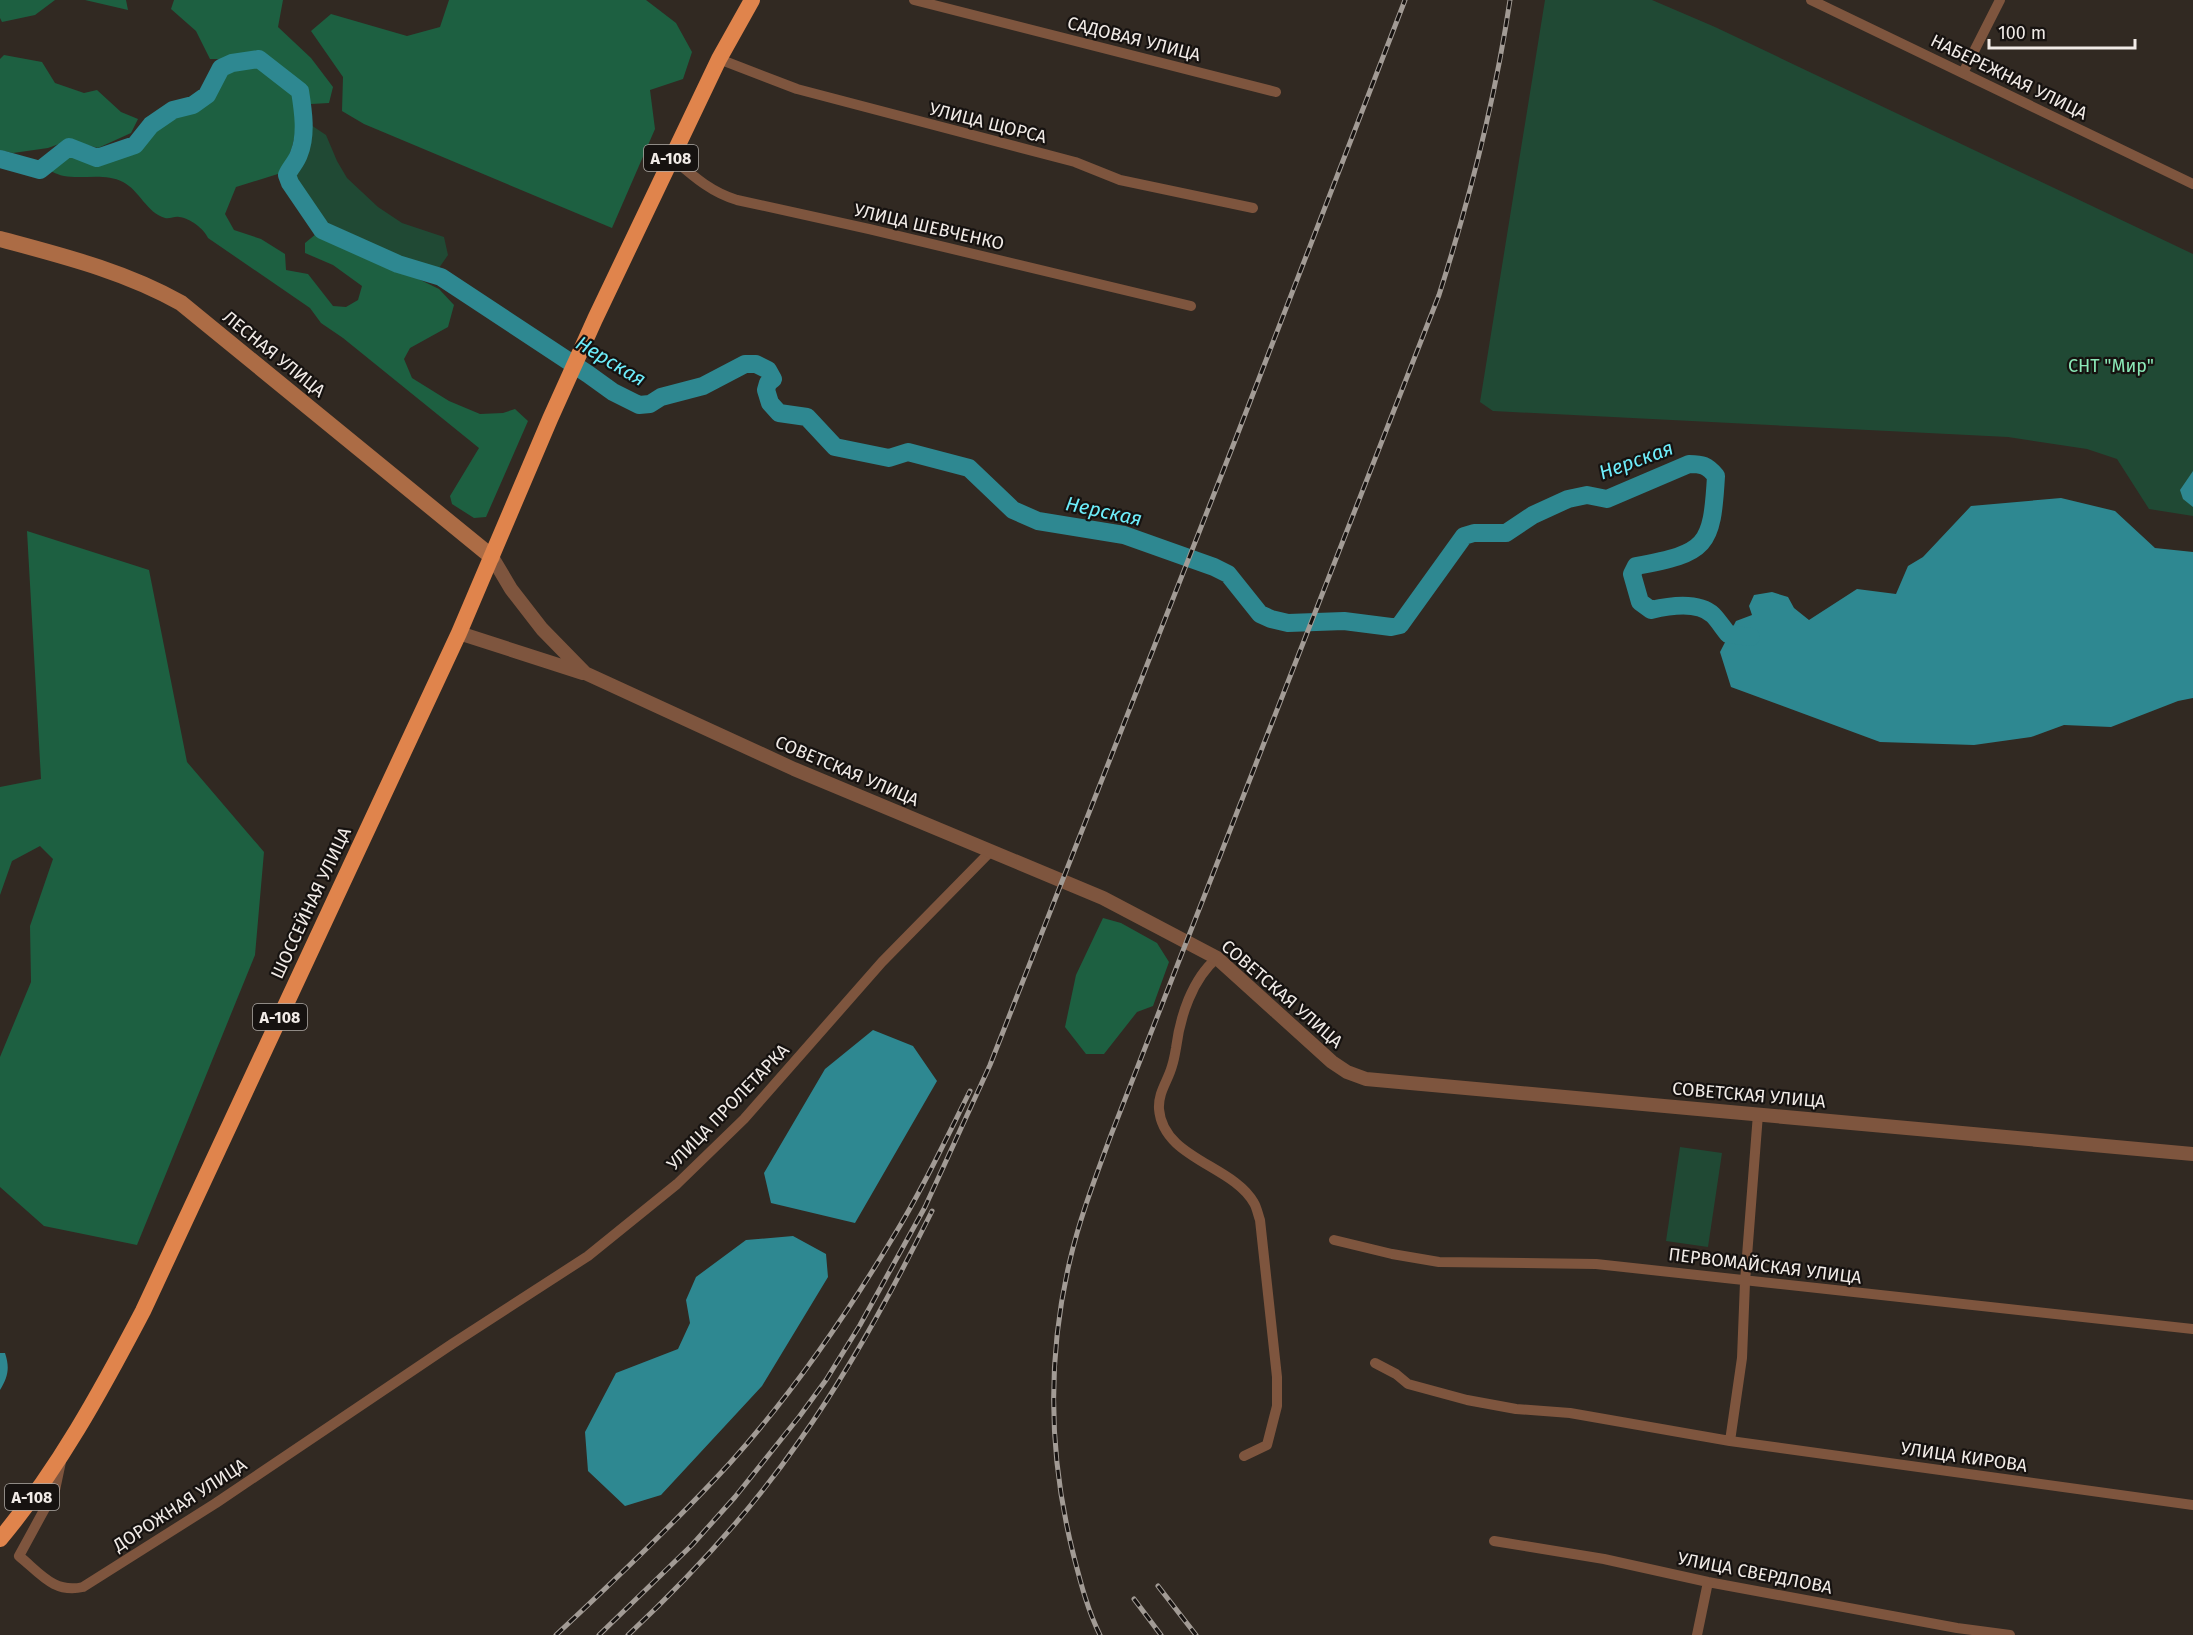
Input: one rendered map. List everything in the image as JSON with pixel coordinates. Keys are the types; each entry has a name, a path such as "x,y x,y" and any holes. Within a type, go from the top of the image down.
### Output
{"highway":[{"name":"А-108","path":"671,157 719,59 752,0"},
{"name":"ШОССЕЙНАЯ УЛИЦА","path":"63,1453 96,1398 142,1311 459,633 550,419 671,157"},
{"name":"А-108","path":"0,1539 16,1521 63,1453"}],"main road":[{"name":"ЛЕСНАЯ УЛИЦА","path":"0,239 104,268 133,279 181,303 492,557"}],"street":[{"name":"САДОВАЯ УЛИЦА","path":"914,0 1276,92"},
{"name":"НАБЕРЕЖНАЯ УЛИЦА","path":"1811,0 2193,184"},
{"path":"1963,73 2000,0"},
{"name":"УЛИЦА ЩОРСА","path":"719,59 797,89 1075,162 1120,180 1253,208"},
{"name":"УЛИЦА ШЕВЧЕНКО","path":"671,157 709,189 722,196 1191,306"},
{"name":"СОВЕТСКАЯ УЛИЦА","path":"492,557 511,589 542,629 585,674 795,769 1103,898 1217,958 1311,1045 1347,1072 1366,1079 2193,1154"},
{"path":"459,633 585,674"},
{"name":"УЛИЦА ПРОЛЕТАРКА","path":"452,1344 588,1256 677,1185 744,1119 882,962 991,850"},
{"path":"1217,958 1198,981 1178,1028 1172,1067 1162,1086 1159,1110 1162,1122 1174,1141 1240,1188 1253,1202 1260,1220 1277,1377 1277,1406 1267,1445 1244,1456"},
{"path":"1730,1441 1742,1358 1745,1282 1758,1114"},
{"name":"ПЕРВОМАЙСКАЯ УЛИЦА","path":"1334,1240 1392,1254 1439,1262 1596,1264 2193,1329"},
{"name":"ДОРОЖНАЯ УЛИЦА","path":"63,1453 55,1490 19,1556 56,1587 70,1590 83,1587 216,1503 452,1344"},
{"name":"УЛИЦА КИРОВА","path":"1375,1363 1396,1374 1408,1384 1467,1400 1516,1409 1570,1413 1730,1441 2193,1504"},
{"name":"УЛИЦА СВЕРДЛОВА","path":"1494,1541 1604,1559 1708,1582 1958,1628 2010,1635"},
{"path":"1697,1635 1708,1582"}],"green space":[{"path":"0,0 55,0 35,15 2,22"},
{"path":"85,0 126,0 128,10"},
{"path":"174,0 283,0 278,27 311,58 333,87 329,103 311,104 302,88 256,52 223,59 210,59 196,31 171,9"},
{"path":"449,0 646,0 676,23 692,52 683,79 650,90 655,129 612,228 364,124 342,111 343,77 311,31 331,14 407,36 440,27"},
{"name":"СНТ \"Мир\"","path":"1545,0 1652,0 1715,27 2193,254 2193,516 2149,509 2117,459 2087,449 2008,437 1493,411 1480,402"},
{"path":"4,55 42,62 55,83 84,93 97,90 121,112 138,119 131,133 98,148 70,140 48,148 13,153 0,150 0,59"},
{"path":"257,65 295,93 296,126 293,143 281,173 236,187 225,214 234,230 261,239 285,254 286,270 308,274 333,306 346,307 358,300 362,286 333,265 305,253 305,243 316,234 439,289 454,305 448,327 410,348 404,359 412,378 449,401 480,414 503,413 515,409 528,421 486,517 474,518 452,504 450,496 479,448 343,338 321,323 310,308 208,238 196,224 179,217 167,218 153,211 134,190 123,182 105,177 68,177 51,171 62,159 72,154 97,163 137,150 154,128 175,116 194,112 206,102 219,86 226,71"},
{"path":"311,125 326,135 347,178 378,207 402,223 444,237 448,255 439,268 406,260 326,222 296,183 293,173 304,160"},
{"path":"27,531 149,570 187,762 264,852 255,955 137,1245 44,1226 0,1187 0,1057 31,982 30,926 53,859 40,846 12,861 0,895 0,787 41,779"},
{"path":"1103,918 1121,923 1157,943 1169,962 1153,1006 1137,1012 1104,1054 1086,1054 1065,1027 1076,975"},
{"path":"1680,1147 1722,1153 1708,1247 1666,1241"}],"water":[{"path":"2193,471 2193,507 2183,499 2180,490"},
{"path":"2061,498 2115,511 2155,548 2193,552 2193,698 2178,701 2111,727 2064,725 2031,737 1974,745 1880,742 1731,687 1720,652 1736,621 1752,615 1749,606 1754,595 1772,592 1788,597 1794,608 1809,620 1857,589 1896,594 1908,566 1923,557 1971,506"},
{"path":"873,1030 913,1046 937,1081 855,1223 771,1203 764,1173 825,1069"},
{"path":"793,1236 826,1254 828,1277 762,1386 661,1495 625,1506 588,1471 585,1432 616,1373 678,1349 690,1323 686,1300 696,1277 746,1240"},
{"path":"0,1353 5,1353 8,1368 0,1390"}],"waterway":[{"name":"Нерская","path":"0,159 40,170 69,147 97,158 135,145 151,125 173,110 193,105 207,95 221,68 232,63 259,59 300,91 304,122 303,139 298,157 287,175 322,230 398,264 441,277 613,392 639,405 650,404 661,397 703,386 745,364 756,364 768,370 773,379 768,383 766,390 770,403 779,413 807,417 835,447 889,458 908,452 969,468 1013,510 1038,521 1124,535 1214,567 1228,574 1260,614 1288,623 1344,621 1391,627 1400,625 1464,536 1474,533 1506,533 1533,515 1568,499 1587,495 1607,499 1689,464 1701,465 1710,469 1716,476 1712,518 1708,532 1701,543 1691,551 1636,566 1632,574 1640,602 1651,610 1674,606 1699,608 1713,615 1728,634 1751,637"}],"railway":[{"path":"599,1635 692,1545 735,1497 799,1417 826,1380 860,1325 925,1207 990,1065 1405,0"},
{"path":"1100,1635 1081,1584 1073,1553 1065,1517 1055,1444 1057,1333 1074,1244 1111,1135 1439,295 1481,149 1510,0"},
{"path":"556,1635 645,1550 730,1463 796,1383 855,1297 903,1221 970,1091"},
{"path":"628,1635 675,1590 719,1542 781,1466 819,1413 854,1357 932,1211"},
{"path":"1158,1586 1196,1635"},
{"path":"1134,1599 1161,1635"}]}
